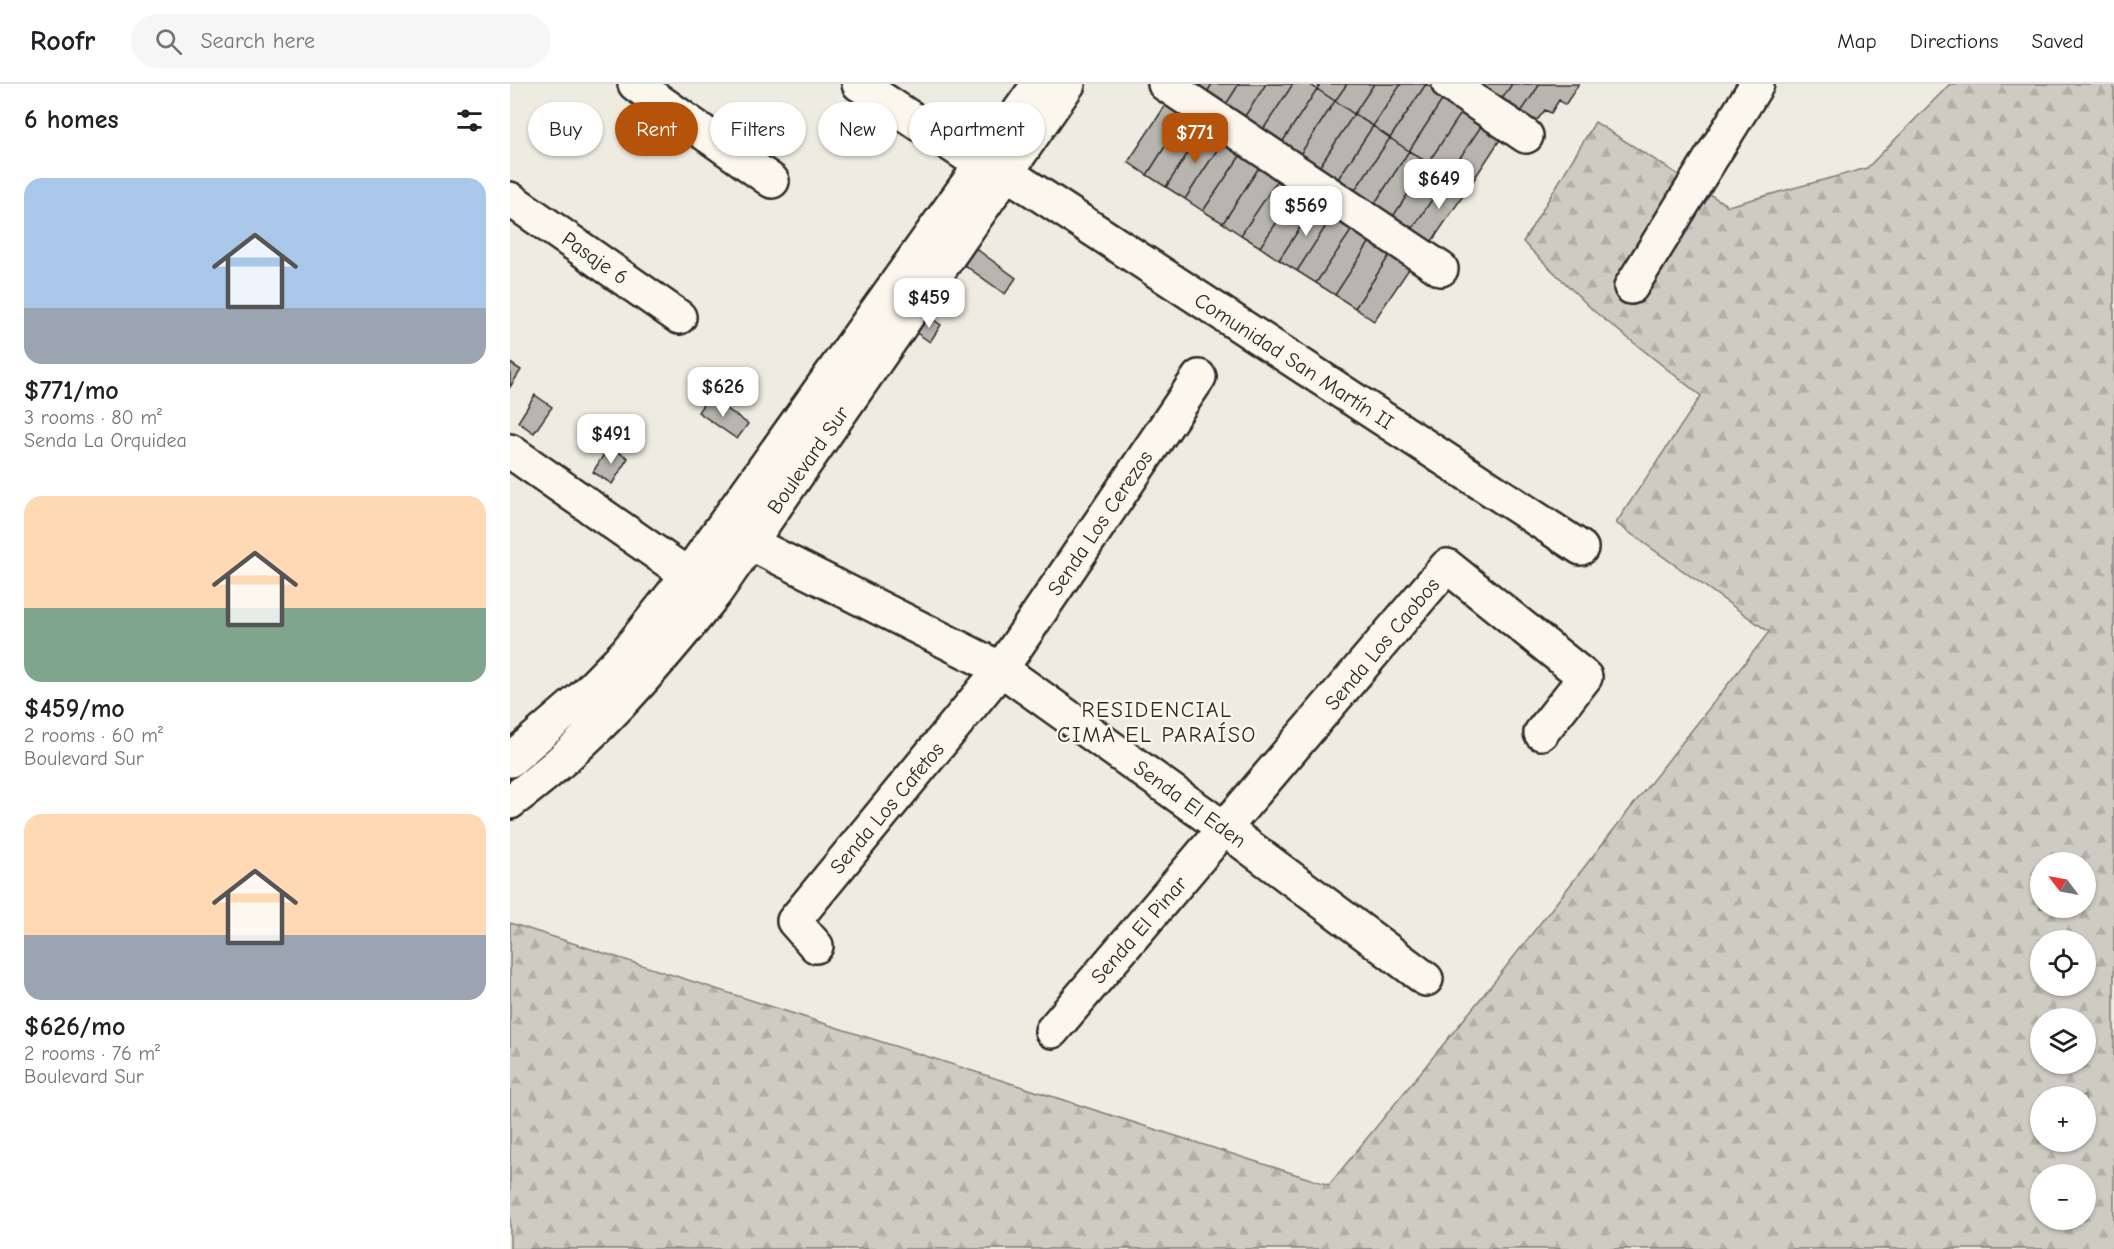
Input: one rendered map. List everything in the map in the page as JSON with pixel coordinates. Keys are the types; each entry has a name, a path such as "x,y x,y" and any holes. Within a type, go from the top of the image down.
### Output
{"main road":[{"path":"634,84 772,181"},
{"name":"Comunidad San Martín II","path":"859,84 995,169 1581,548"},
{"name":"Boulevard Sur","path":"510,802 572,751 619,705 715,593 750,544 995,169 1039,84"},
{"name":"Boulevard Sur","path":"510,760 585,696 620,660 688,575 721,528 995,169 1068,84"},
{"path":"1165,84 1441,269"},
{"path":"1449,84 1526,136"},
{"path":"1631,287 1757,84"},
{"name":"Pasaje 6","path":"510,199 679,317"},
{"name":"Senda Los Cerezos","path":"1001,669 1199,377"},
{"path":"510,451 688,575"},
{"name":"Senda El Eden","path":"721,528 1001,669 1225,829 1426,979"},
{"name":"Senda Los Caobos","path":"1225,829 1447,566 1585,677 1540,733"},
{"name":"Senda Los Cafetos","path":"816,946 794,921 1001,669"},
{"name":"Senda El Pinar","path":"1052,1031 1225,829"}],"green space":[{"path":"1950,84 2114,84 2114,1249 510,1249 510,923 1329,1185 1494,982 1769,632 1616,523 1701,396 1595,312 1523,242 1595,122 1728,206 1867,168"}],"building":[{"path":"1191,84 1212,84 1206,94"},
{"path":"1212,84 1239,84 1225,106 1206,94"},
{"path":"1239,84 1266,84 1243,119 1225,106"},
{"path":"1266,84 1293,84 1262,131 1243,119"},
{"path":"1293,84 1309,84 1317,89 1281,144 1262,131"},
{"path":"1320,84 1347,84 1335,101 1317,89"},
{"path":"1347,84 1374,84 1354,114 1335,101"},
{"path":"1374,84 1401,84 1373,126 1354,114"},
{"path":"1401,84 1426,84 1390,138 1373,126"},
{"path":"1426,84 1445,96 1409,151 1390,138"},
{"path":"1484,84 1512,84 1500,102 1481,89"},
{"path":"1512,84 1540,84 1519,115 1500,102"},
{"path":"1540,84 1579,84 1565,105 1559,100 1551,113 1545,110 1538,119 1529,120 1519,115"},
{"path":"1317,89 1335,101 1299,156 1281,144"},
{"path":"1445,96 1464,109 1428,163 1409,151"},
{"path":"1335,101 1354,114 1318,169 1299,156"},
{"path":"1167,103 1185,115 1147,175 1128,162"},
{"path":"1464,109 1484,122 1447,177 1428,163"},
{"path":"1354,114 1373,126 1336,182 1318,169"},
{"path":"1185,115 1204,128 1166,187 1147,175"},
{"path":"1484,122 1503,135 1467,190 1447,177"},
{"path":"1373,126 1390,138 1353,193 1336,182"},
{"path":"1204,128 1223,141 1185,199 1166,187"},
{"path":"1390,138 1409,151 1373,206 1353,193"},
{"path":"1223,141 1242,153 1203,211 1185,199"},
{"path":"1409,151 1428,163 1392,218 1373,206"},
{"path":"1242,153 1260,166 1223,223 1203,211"},
{"path":"1428,163 1447,177 1411,231 1392,218"},
{"path":"1260,166 1279,178 1241,235 1223,223"},
{"path":"1447,177 1467,190 1430,244 1411,231"},
{"path":"1279,178 1298,191 1260,247 1241,235"},
{"path":"1298,191 1316,203 1279,260 1260,247"},
{"path":"1316,203 1333,215 1297,271 1279,260"},
{"path":"1333,215 1353,228 1316,283 1297,271"},
{"path":"1353,228 1371,240 1335,295 1316,283"},
{"path":"1371,240 1391,253 1355,308 1335,295"},
{"path":"975,248 1016,278 1005,294 963,264"},
{"path":"1391,253 1411,266 1374,321 1355,308"},
{"path":"928,316 941,325 930,342 917,333"},
{"path":"510,363 521,370 510,387"},
{"path":"535,395 552,407 534,433 518,422"},
{"path":"709,396 748,424 737,439 698,412"},
{"path":"609,446 628,458 612,484 593,472"}],"district":[{"name":"RESIDENCIAL CIMA EL PARAÍSO","path":"1157,722"}]}
